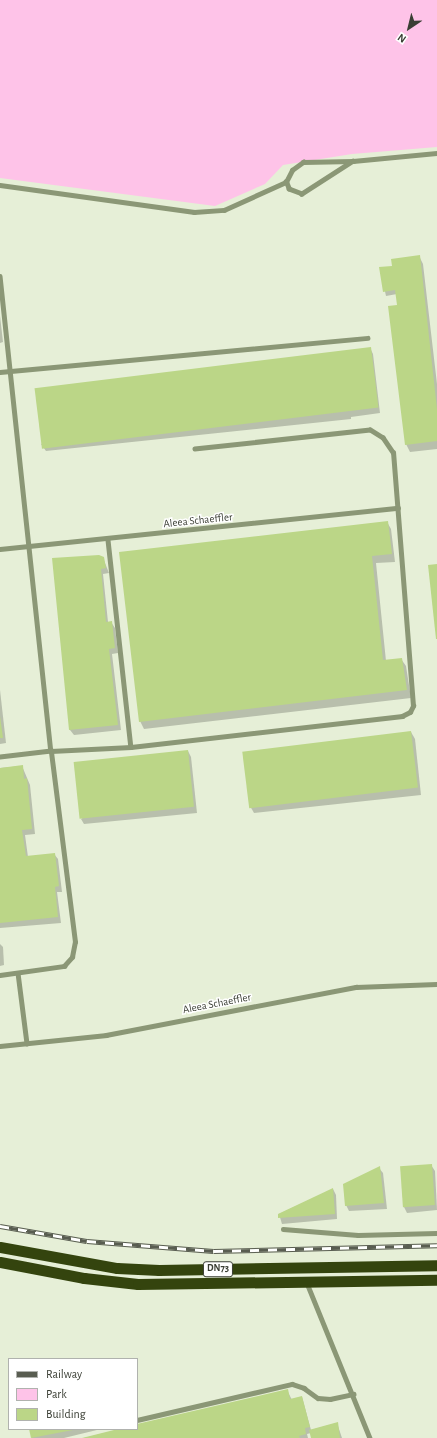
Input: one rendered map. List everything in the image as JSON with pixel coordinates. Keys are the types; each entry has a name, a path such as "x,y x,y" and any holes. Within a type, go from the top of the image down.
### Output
{"highway":[{"name":"DN73","path":"0,1247 117,1268 159,1270 437,1265"},
{"name":"DN73","path":"0,1262 84,1278 138,1284 307,1283 437,1280"}],"lane":[{"path":"0,185 194,212 224,210 286,182 292,170 303,162 353,162 437,153"},
{"path":"286,182 289,189 302,194 353,162"},
{"path":"0,276 52,751 75,942 72,957 64,966 0,975"},
{"path":"0,372 367,338"},
{"path":"0,757 52,751 131,747 402,716 410,712 414,700 393,453 383,438 370,430 195,449"},
{"name":"Aleea Schaeffler","path":"0,549 108,540 398,508"},
{"path":"108,540 131,747"},
{"path":"18,973 27,1043"},
{"name":"Aleea Schaeffler","path":"0,1046 106,1035 356,987 437,984"},
{"path":"283,1229 358,1235 437,1232"},
{"path":"307,1283 370,1438"},
{"path":"138,1420 292,1384 304,1388 318,1398 330,1399 353,1394"}],"green space":[{"path":"0,0 437,0 437,147 352,154 283,165 265,184 215,206 0,178"}],"building":[{"path":"420,255 437,409 437,441 405,445 388,306 397,305 395,290 383,292 379,267 392,266 391,259"},
{"path":"371,347 378,408 42,449 35,388"},
{"path":"388,521 392,554 372,556 383,660 402,658 407,690 139,722 119,552"},
{"path":"99,555 104,557 106,568 101,569 106,622 112,621 115,648 109,649 118,725 69,730 52,558"},
{"path":"437,564 437,639 436,639 428,565"},
{"path":"0,716 3,738 0,738"},
{"path":"411,731 418,788 249,808 242,752"},
{"path":"188,750 194,807 80,819 74,762"},
{"path":"23,765 24,779 27,778 32,829 22,830 26,856 55,853 59,886 55,887 58,917 0,923 0,768"},
{"path":"432,1164 435,1205 403,1207 400,1166"},
{"path":"380,1166 384,1203 345,1206 343,1184"},
{"path":"333,1188 335,1214 278,1218 278,1214"},
{"path":"288,1389 290,1399 302,1396 310,1427 305,1428 306,1434 299,1436 300,1438 82,1438 114,1430 138,1430 138,1424"},
{"path":"338,1422 340,1438 311,1438 309,1430"},
{"path":"29,1430 73,1430 31,1438"}],"railway":[{"path":"0,1226 87,1241 214,1251 437,1245"}]}
